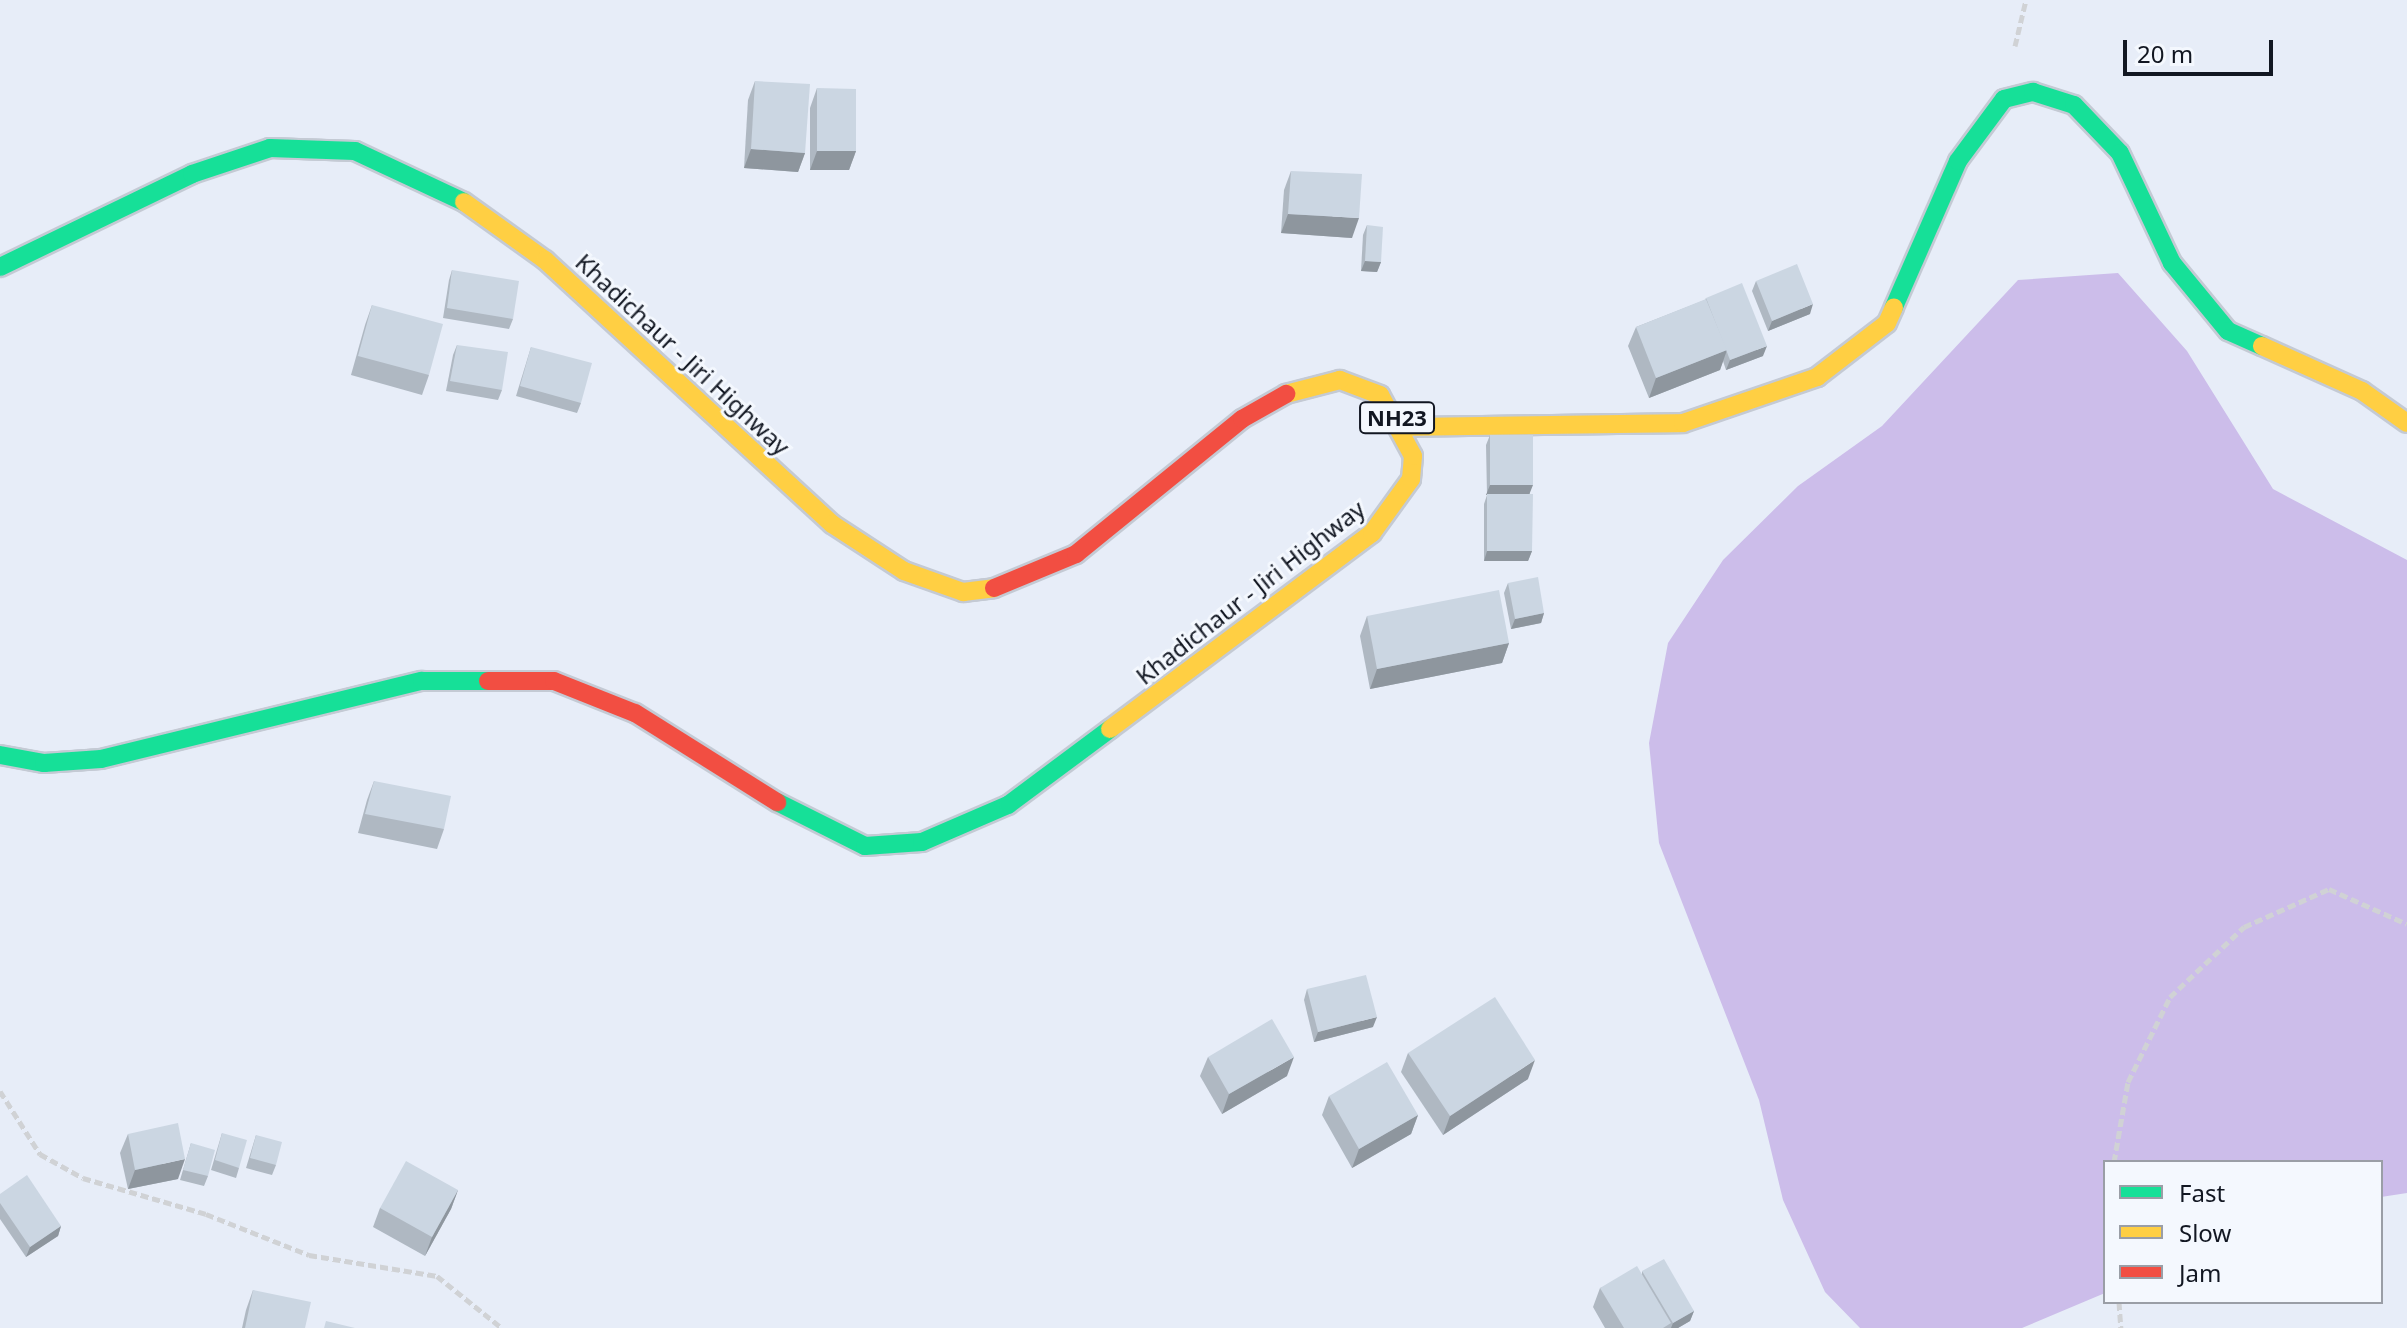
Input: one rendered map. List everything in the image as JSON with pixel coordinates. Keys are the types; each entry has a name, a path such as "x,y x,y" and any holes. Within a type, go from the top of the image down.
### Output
{"main road":[{"path":"1403,427 1683,423 1817,377 1887,323 1958,161 2004,99 2033,92 2074,105 2120,153 2172,263 2228,331 2362,391 2407,423"},
{"name":"Khadichaur - Jiri Highway","path":"0,267 192,174 270,148 355,151 445,188 545,260 832,524 904,571 963,592 1009,586 1076,554 1242,419 1300,386 1356,384 1380,395 1403,427 1411,479 1372,533 1008,805 922,842 865,846 807,820 635,713 554,681 422,681 101,759 44,763 0,755"}],"path":[{"path":"2114,1160 2128,1082 2170,997 2244,927 2329,889 2407,924"},
{"path":"0,1091 40,1154 83,1178 206,1214 309,1255 437,1276 502,1328"},
{"path":"2119,1304 2121,1328"}],"shaded area":[{"path":"2118,273 2187,351 2273,489 2407,560 2407,1193 2383,1197 2383,1160 2103,1160 2103,1294 2022,1328 1860,1328 1825,1292 1783,1200 1759,1100 1659,843 1649,743 1668,643 1723,560 1798,486 1882,426 2018,280"}],"building":[{"path":"755,81 810,84 805,153 751,149"},
{"path":"817,88 856,89 856,151 817,151"},
{"path":"1291,171 1362,174 1359,218 1288,214"},
{"path":"1367,225 1383,227 1381,262 1365,261"},
{"path":"1797,264 1813,304 1772,321 1756,281"},
{"path":"452,270 519,281 513,319 447,308"},
{"path":"1742,283 1767,346 1730,360 1706,298"},
{"path":"1706,299 1727,350 1656,378 1636,327"},
{"path":"372,305 443,324 429,375 358,356"},
{"path":"457,345 508,352 502,390 450,381"},
{"path":"531,347 592,363 581,403 520,386"},
{"path":"1490,435 1533,435 1533,485 1490,485"},
{"path":"1487,494 1533,494 1532,551 1487,551"},
{"path":"1538,577 1544,613 1515,619 1508,583"},
{"path":"1499,590 1509,643 1377,669 1367,616"},
{"path":"374,781 451,796 444,829 365,814"},
{"path":"1366,975 1377,1017 1318,1032 1307,989"},
{"path":"1495,997 1535,1060 1450,1116 1408,1053"},
{"path":"1272,1019 1294,1057 1229,1094 1208,1057"},
{"path":"1387,1062 1418,1115 1359,1149 1329,1096"},
{"path":"178,1123 185,1159 135,1170 128,1134"},
{"path":"222,1133 247,1140 239,1168 215,1160"},
{"path":"256,1135 282,1142 276,1165 250,1158"},
{"path":"191,1143 215,1150 208,1176 183,1170"},
{"path":"406,1161 458,1190 432,1237 380,1208"},
{"path":"27,1175 61,1226 30,1247 0,1203 0,1194"},
{"path":"1664,1259 1694,1311 1673,1323 1642,1271"},
{"path":"1637,1266 1671,1323 1663,1328 1624,1328 1600,1288"},
{"path":"253,1290 311,1302 305,1328 245,1328"},
{"path":"326,1321 355,1328 324,1328"}],"traffic: fast":[{"path":"1894,307 1958,161 2004,99 2033,92 2074,105 2120,153 2172,263 2228,331 2262,346"},
{"path":"0,267 192,174 270,148 355,151 464,202"},
{"path":"0,755 44,763 101,759 422,681 488,681"},
{"path":"777,802 865,846 922,842 1008,805 1110,729"}],"traffic: slow":[{"path":"464,202 545,260 832,524 904,571 963,592 994,588"},
{"path":"1403,427 1683,423 1817,377 1887,323 1894,307"},
{"path":"2262,346 2362,391 2407,423"},
{"path":"1110,729 1372,533 1411,479 1413,456 1380,395 1340,380 1286,394"}],"traffic: jam":[{"path":"994,588 1076,554 1242,419 1286,394"},
{"path":"488,681 554,681 635,713 777,802"}]}
